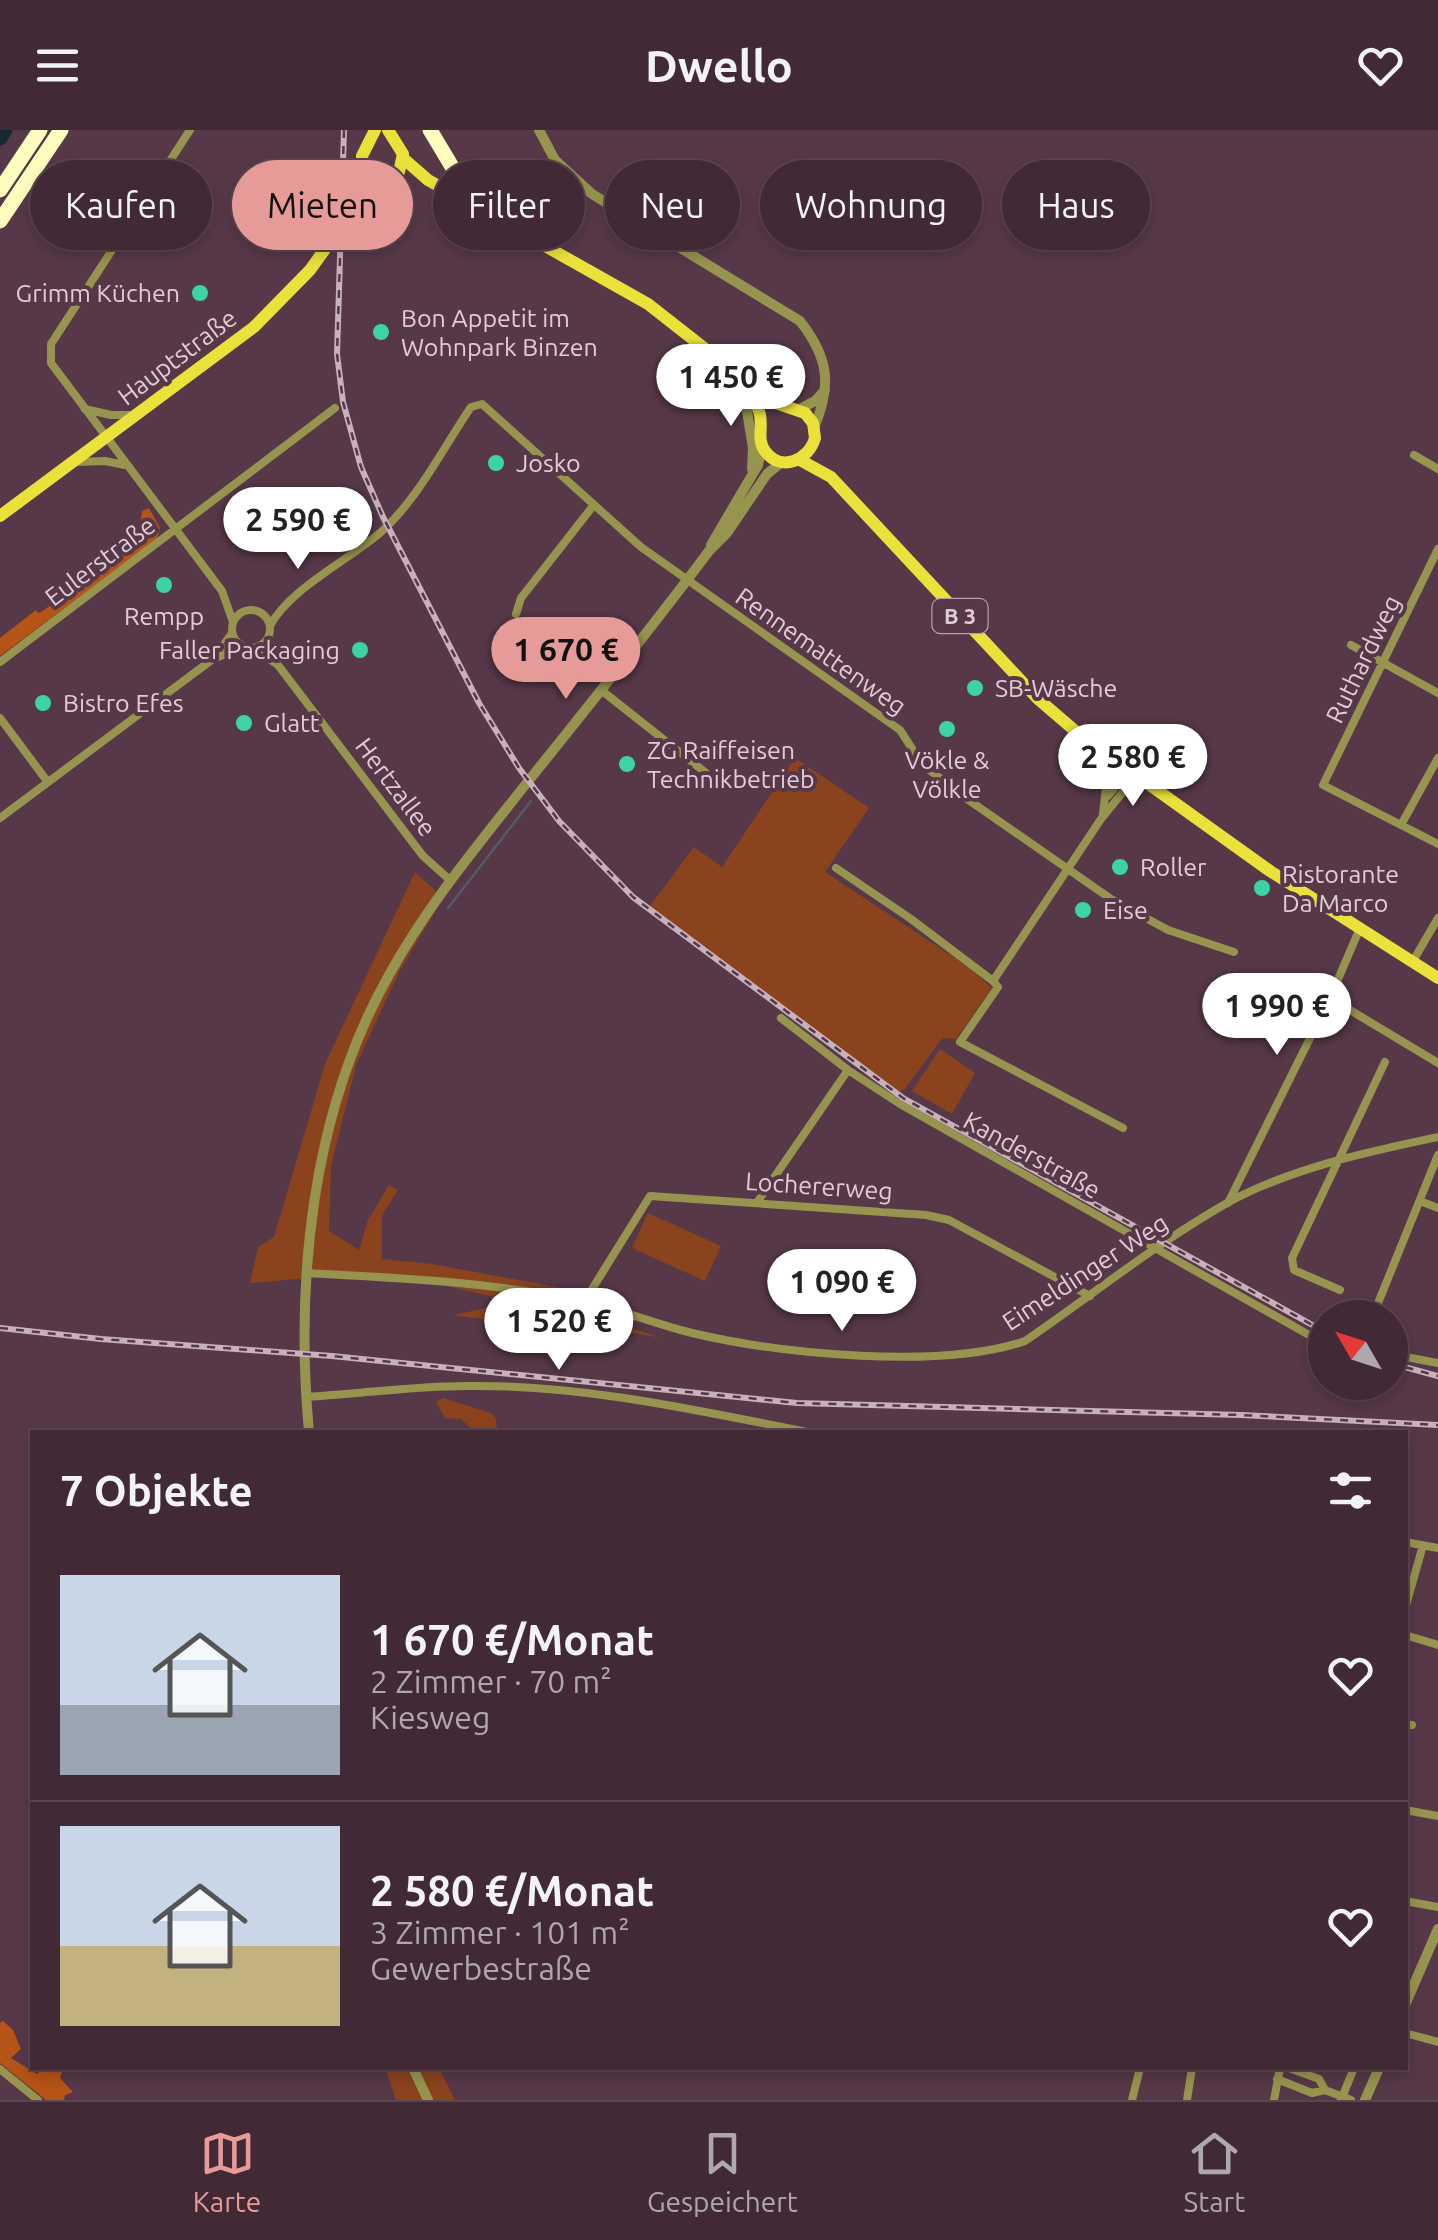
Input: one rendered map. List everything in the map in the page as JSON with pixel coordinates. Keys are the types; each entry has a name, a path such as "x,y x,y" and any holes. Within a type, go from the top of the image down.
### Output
{"highway":[{"path":"0,190 40,130"},
{"path":"0,221 61,130"},
{"path":"430,130 448,160"}],"main road":[{"name":"Hauptstraße","path":"363,160 373,136 390,135 404,158"},
{"path":"404,158 433,183"},
{"path":"413,179 428,180"},
{"name":"Hauptstraße","path":"0,516 229,348 271,312 324,250"},
{"path":"554,250 648,304 682,328 740,381 783,408 798,410 810,418 815,443 800,460 782,462 769,455 762,444 762,416 740,381"},
{"path":"762,427 769,415 783,408"},
{"name":"B 3","path":"815,443 831,476 1038,699 1101,752 1270,872 1438,978"},
{"name":"B 3","path":"800,460 831,476"}],"street":[{"path":"0,818 213,659 232,634 234,622 222,591 51,363 51,344 190,130"},
{"path":"539,130 555,160 592,194 800,321 818,348 826,389 814,428"},
{"path":"740,381 753,448 750,475"},
{"path":"798,410 816,401 826,389"},
{"name":"Rennemattenweg","path":"287,603 381,532 399,513 476,404 482,404 593,506 686,581 900,730 922,764 960,794 1111,899 1168,930 1234,952"},
{"name":"Eulerstraße","path":"0,662 335,408"},
{"path":"85,409 119,416 139,415"},
{"path":"309,1430 304,1367 308,1273 323,1149 351,1062 387,978 450,880 709,551 762,455 762,444"},
{"path":"1414,456 1438,469"},
{"path":"73,462 105,460 125,465"},
{"path":"709,551 728,534 767,474 782,462"},
{"path":"516,614 521,598 593,506"},
{"name":"Ruthardweg","path":"1401,826 1324,785 1382,662 1434,567 1438,550"},
{"path":"222,591 267,618 270,626"},
{"path":"234,622 253,611 287,603"},
{"path":"270,626 287,603"},
{"name":"Hertzallee","path":"270,626 268,638 278,665 422,856 450,880"},
{"name":"Hertzallee","path":"232,634 278,665"},
{"path":"213,659 268,638"},
{"path":"1351,645 1438,693"},
{"path":"601,690 706,773"},
{"path":"0,718 48,781"},
{"path":"1101,752 1107,797 1102,819"},
{"path":"1438,758 1401,826 1438,844"},
{"path":"1107,797 1122,779 1136,776"},
{"path":"993,981 1102,819 1136,776"},
{"path":"836,868 911,918 998,987 960,1042 1124,1128"},
{"path":"1413,962 1438,918"},
{"path":"1228,1203 1330,998 1360,928"},
{"path":"1330,998 1438,1063"},
{"name":"Kanderstraße","path":"781,1018 900,1104 1308,1334"},
{"path":"1340,1290 1300,1273 1291,1263 1385,1062"},
{"path":"758,1201 848,1070"},
{"name":"Eimeldinger Weg","path":"308,1273 444,1281 584,1302 690,1332 799,1351 899,1355 993,1352 1025,1340 1228,1203 1336,1162 1438,1137"},
{"path":"1379,1300 1438,1155"},
{"name":"Lochererweg","path":"584,1302 650,1196 926,1214 949,1220 1090,1296"},
{"path":"1420,1201 1438,1208"},
{"path":"1408,1357 1438,1363"},
{"path":"306,1397 466,1386 518,1388 579,1393 797,1430"},
{"path":"1408,1542 1438,1548"},
{"path":"1408,1598 1423,1545"},
{"path":"1408,1636 1438,1645"},
{"path":"1408,1811 1438,1816"},
{"path":"1408,1902 1438,1907"},
{"path":"1408,1998 1438,1929"},
{"path":"1408,2034 1438,2042"},
{"path":"0,2069 38,2100"},
{"path":"415,2070 428,2100"},
{"path":"1132,2100 1140,2070"},
{"path":"1187,2100 1192,2070"},
{"path":"1274,2100 1280,2070"},
{"path":"1294,2070 1318,2080 1324,2090 1345,2099 1353,2070"},
{"path":"1365,2100 1377,2070"},
{"path":"1278,2079 1312,2093 1324,2090"}],"shaded area":[{"path":"149,508 160,528 157,539 0,656 0,638 36,610 43,611 139,534 142,511"},
{"path":"795,758 869,808 825,872 970,968 992,988 956,1039 942,1038 900,1091 650,906 694,847 722,867"},
{"path":"415,872 443,898 399,972 356,1065 331,1166 329,1231 359,1250 368,1220 389,1185 398,1190 382,1215 382,1259 432,1264 583,1292 577,1305 511,1301 430,1282 365,1273 250,1283 258,1247 274,1237 325,1064"},
{"path":"940,1049 975,1073 952,1114 912,1091"},
{"path":"648,1213 721,1246 705,1281 632,1248"},
{"path":"492,1307 579,1312 662,1338 583,1324 541,1327 453,1315"},
{"path":"443,1398 491,1413 497,1430 472,1430 461,1419 445,1418 436,1402"},
{"path":"3,2021 13,2030 21,2049 11,2058 37,2074 42,2070 62,2070 60,2078 73,2092 65,2095 64,2100 46,2100 0,2063"},
{"path":"386,2070 440,2070 455,2100 396,2100"}],"waterway":[{"path":"0,138 5,130"},
{"path":"448,908 531,801"}],"railway":[{"path":"344,130 337,354 343,402 361,467 479,703 519,768 559,821 633,897 903,1098 1308,1323"},
{"path":"0,1328 332,1356 797,1403 1241,1415 1438,1425"},
{"path":"1408,1368 1438,1376"}],"place":[{"name":"Grimm Küchen","path":"200,293"},
{"name":"Bon Appetit im Wohnpark Binzen","path":"381,332"},
{"name":"Josko","path":"496,463"},
{"name":"Rempp","path":"164,585"},
{"name":"Faller Packaging","path":"360,650"},
{"name":"SB-Wäsche","path":"975,688"},
{"name":"Bistro Efes","path":"43,703"},
{"name":"Glatt","path":"244,723"},
{"name":"Vökle & Völkle","path":"947,729"},
{"name":"ZG Raiffeisen Technikbetrieb","path":"627,764"},
{"name":"Roller","path":"1120,867"},
{"name":"Ristorante Da Marco","path":"1262,888"},
{"name":"Eise","path":"1083,910"}]}
